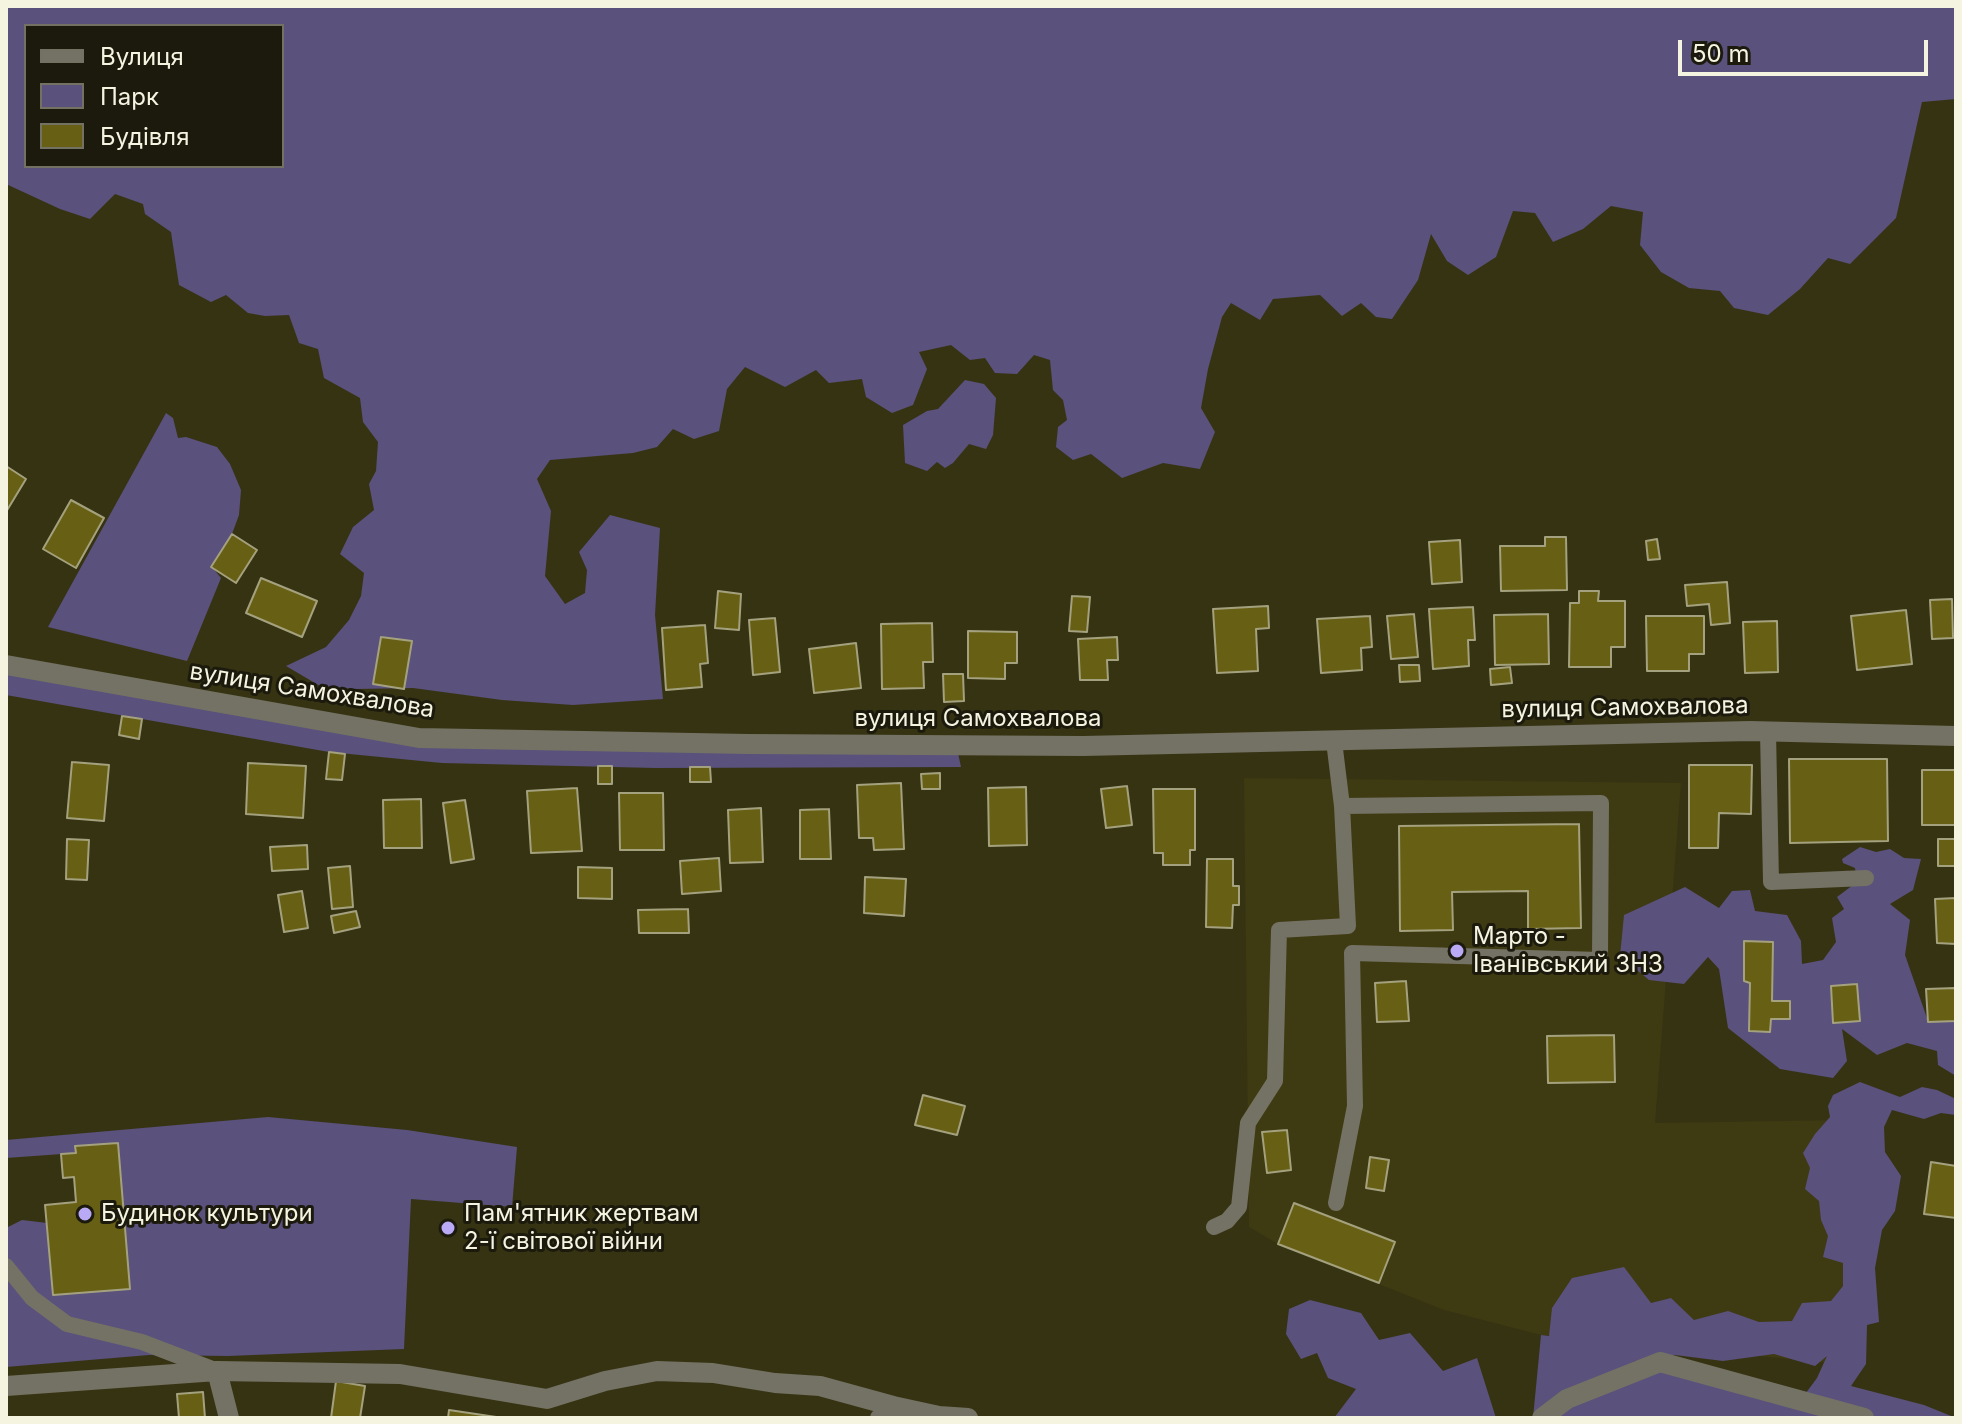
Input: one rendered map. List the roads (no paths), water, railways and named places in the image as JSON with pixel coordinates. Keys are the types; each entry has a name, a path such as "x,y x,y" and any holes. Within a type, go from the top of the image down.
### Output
{"street":[{"name":"вулиця Самохвалова","path":"6,665 419,738 1083,746 1768,732 1956,736"},
{"path":"1542,1418 1567,1399 1660,1362 1864,1418"},
{"path":"6,1386 217,1371 400,1374 547,1399 605,1381 657,1371 713,1373 775,1383 820,1386 886,1412 968,1418"},
{"path":"217,1371 229,1418"}],"lane":[{"path":"1768,732 1771,882 1866,878"},
{"path":"1214,1227 1227,1221 1239,1207 1248,1123 1275,1081 1279,930 1348,926 1342,806 1334,741"},
{"path":"1336,1203 1355,1106 1352,953 1600,960 1601,803 1342,806"},
{"path":"6,1266 32,1298 67,1324 142,1342 217,1371"}],"place":[{"name":"Марто - Іванівський ЗНЗ","path":"1457,951"},
{"name":"Будинок культури","path":"85,1214"},
{"name":"Пам'ятник жертвам 2-ї світової війни","path":"448,1228"}]}
